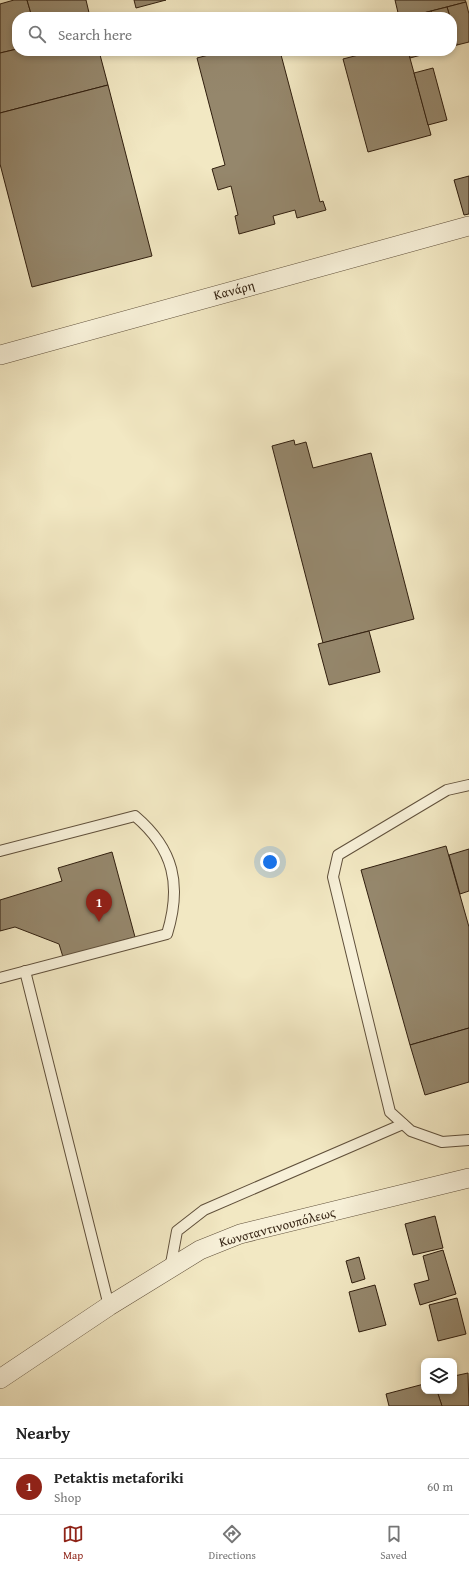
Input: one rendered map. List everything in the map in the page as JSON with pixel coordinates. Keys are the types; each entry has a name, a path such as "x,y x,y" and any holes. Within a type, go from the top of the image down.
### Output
{"street":[{"name":"Κανάρη","path":"0,355 469,226"},
{"name":"Κωνσταντινουπόλεως","path":"0,1379 109,1306 200,1250 240,1234 469,1178"}],"lane":[{"path":"469,785 447,790 338,855 333,877 390,1112 410,1131 442,1142 469,1140"},
{"path":"0,851 134,816 158,839 172,869 175,902 168,934 0,978"},
{"path":"25,971 109,1306"},
{"path":"170,1269 177,1232 204,1210 403,1124"}],"building":[{"path":"14,0 27,0 31,12 12,12 12,50 0,53 0,4"},
{"path":"27,0 86,0 89,12 31,12"},
{"path":"134,0 166,0 136,8"},
{"path":"395,0 465,0 466,2 427,12 398,12"},
{"path":"466,2 469,14 469,42 457,45 457,12 448,12 447,7"},
{"path":"447,7 448,12 431,12"},
{"path":"12,50 12,56 100,56 108,85 0,113 0,53"},
{"path":"205,56 281,56 320,202 323,201 326,210 297,218 295,210 273,216 275,224 239,234 235,216 238,215 231,186 218,190 212,169 225,165 197,58"},
{"path":"355,56 409,56 431,135 368,152 343,59"},
{"path":"433,68 447,120 428,125 414,73"},
{"path":"108,85 152,256 32,287 0,164 0,113"},
{"path":"469,176 469,214 464,215 454,180"},
{"path":"294,440 295,445 306,442 313,468 371,453 414,619 323,643 272,446"},
{"path":"369,631 380,672 329,685 318,644"},
{"path":"446,846 469,927 469,1028 410,1045 361,870"},
{"path":"469,849 469,891 460,894 449,855"},
{"path":"112,852 135,937 63,957 59,944 15,927 0,931 0,900 62,881 58,868"},
{"path":"469,1028 469,1082 425,1095 410,1045"},
{"path":"435,1216 443,1248 413,1255 405,1224"},
{"path":"443,1250 456,1294 420,1305 414,1284 429,1280 423,1256"},
{"path":"359,1257 365,1279 352,1283 346,1261"},
{"path":"375,1285 386,1325 359,1332 349,1292"},
{"path":"457,1298 466,1334 438,1341 429,1305"},
{"path":"468,1373 469,1406 442,1406 438,1394 457,1394 457,1375"},
{"path":"421,1385 421,1394 438,1394 442,1406 389,1406 386,1394"}],"place":[{"name":"Petaktis metaforiki","path":"99,922"}]}
